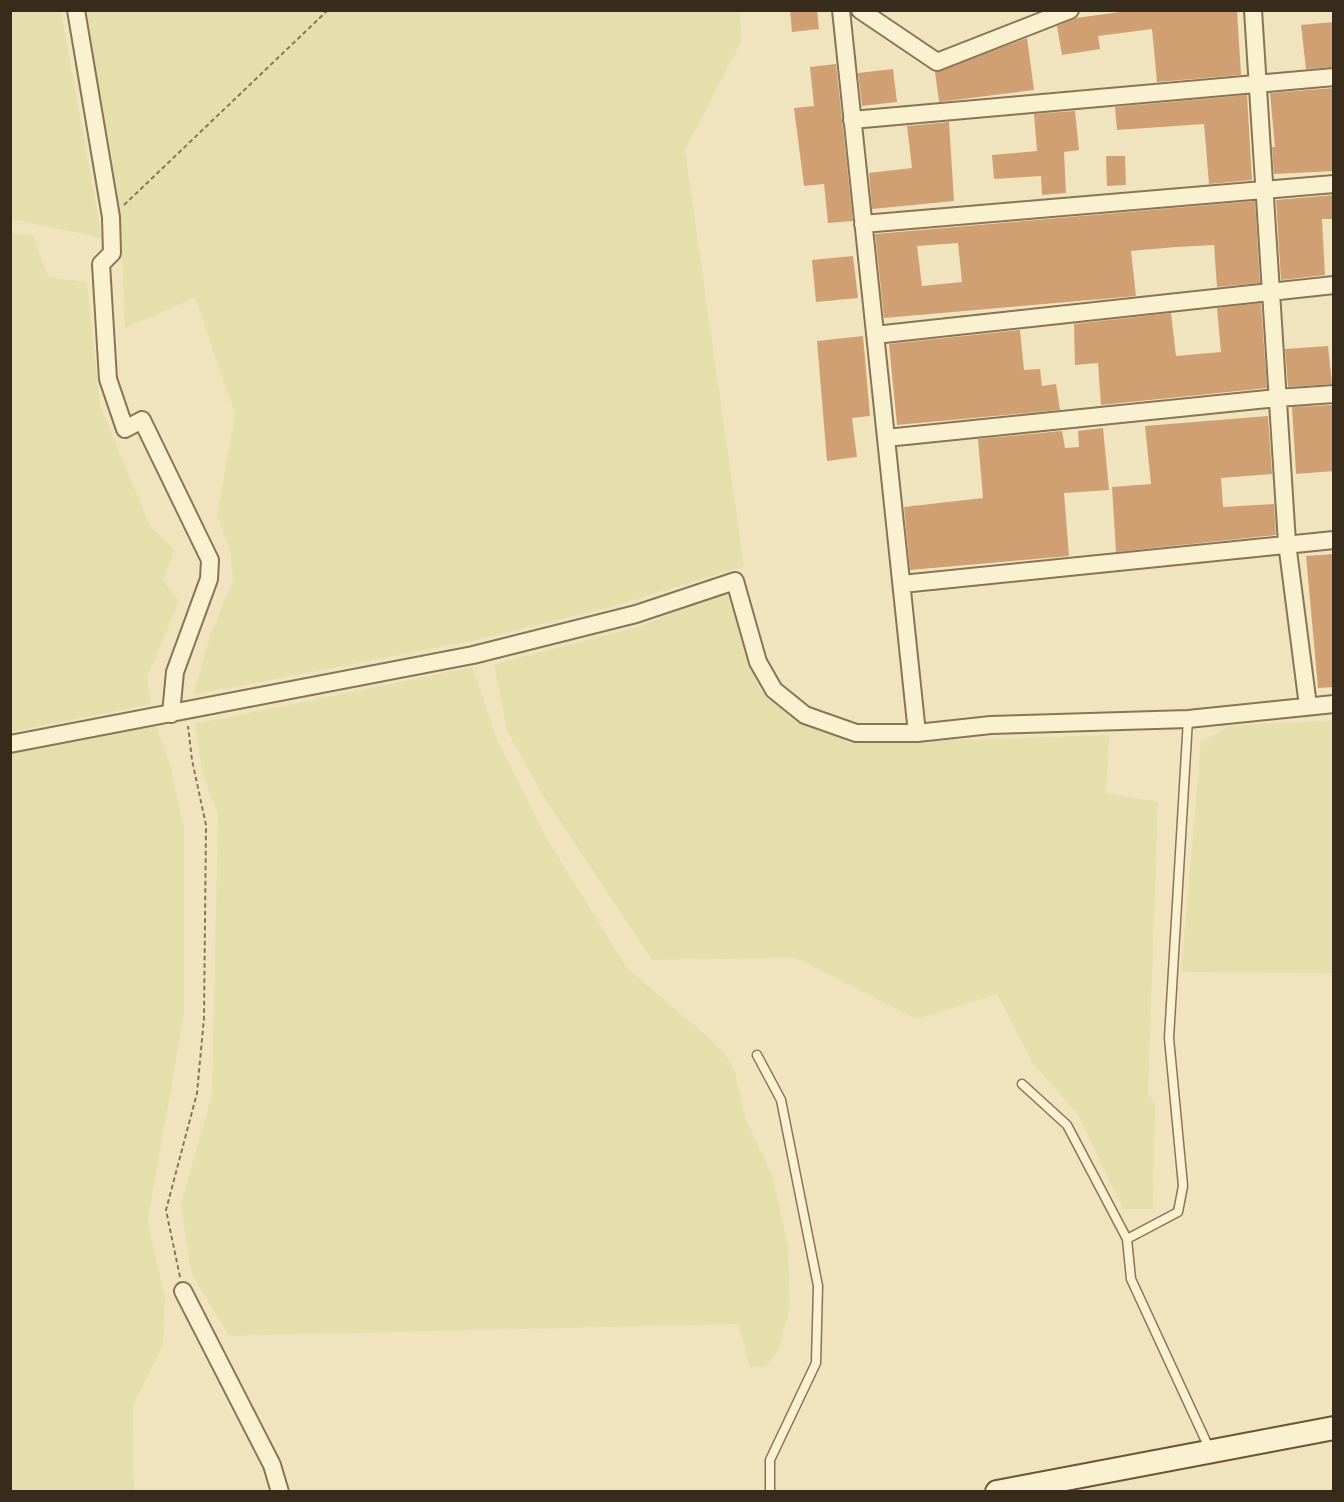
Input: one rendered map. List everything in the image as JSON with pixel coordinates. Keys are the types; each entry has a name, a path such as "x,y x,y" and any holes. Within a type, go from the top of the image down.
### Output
{"main road":[{"path":"997,1491 1334,1428"}],"street":[{"path":"76,10 111,217 112,253 101,264 108,379 125,429 142,420 210,560 209,579 175,672 179,713"},
{"path":"841,10 916,733"},
{"path":"860,10 937,62 1070,10"},
{"path":"1253,10 1269,290 1287,543 1308,706"},
{"path":"852,120 1334,77"},
{"path":"863,224 1334,184"},
{"path":"875,335 1269,290 1334,285"},
{"path":"886,438 1334,394"},
{"path":"902,584 1334,540"},
{"path":"10,744 473,655 636,614 735,581 758,662 774,690 805,715 856,733 916,733 991,725 1188,719 1334,704"},
{"path":"183,1291 272,1465 280,1491"}],"lane":[{"path":"1127,1239 1178,1212 1183,1186 1169,1038 1188,719"},
{"path":"757,1055 781,1100 818,1286 816,1363 770,1460 770,1491"},
{"path":"1022,1084 1067,1125 1127,1239 1131,1279 1211,1450"}],"path":[{"path":"111,217 328,10"},
{"path":"179,713 206,825 204,1018 197,1093 166,1210 183,1291"}],"shaded area":[{"path":"10,11 61,11 102,238 11,219"},
{"path":"85,11 740,11 742,40 685,150 744,566 615,606 481,639 193,695 211,633 233,581 230,549 217,516 235,414 195,298 125,328 120,214"},
{"path":"11,233 33,235 48,277 87,282 100,405 150,526 175,550 163,580 179,601 147,678 151,704 11,732"},
{"path":"724,592 734,597 750,665 762,692 793,717 849,743 1109,735 1106,793 1158,802 1148,1094 1155,1104 1153,1209 1123,1209 1078,1115 1033,1063 997,994 917,1019 796,958 652,960 542,794 507,731 494,664 641,626"},
{"path":"472,667 499,744 547,839 627,968 707,1036 726,1056 735,1072 746,1120 772,1174 788,1246 790,1309 778,1351 765,1368 750,1367 738,1324 229,1336 191,1273 181,1204 212,1094 218,815 202,772 195,724"},
{"path":"1333,720 1333,973 1181,972 1201,742 1230,726"},
{"path":"155,724 170,763 184,828 184,1015 148,1220 165,1299 163,1345 133,1406 134,1491 11,1492 11,753"}],"building":[{"path":"790,10 817,10 819,29 792,32"},
{"path":"1135,10 1237,10 1241,75 1157,82 1152,29 1098,36 1100,49 1062,55 1057,26 1076,18"},
{"path":"1334,22 1334,67 1306,69 1301,25"},
{"path":"1027,38 1034,90 939,102 935,72"},
{"path":"836,64 853,221 828,223 824,184 804,186 794,108 814,106 810,67"},
{"path":"893,69 897,102 862,106 858,73"},
{"path":"1334,88 1334,171 1274,174 1272,147 1275,147 1270,93"},
{"path":"1247,95 1252,180 1209,184 1204,124 1117,130 1115,107"},
{"path":"1075,111 1079,150 1064,152 1066,193 1042,195 1041,176 994,179 992,155 1037,151 1034,114"},
{"path":"949,122 954,201 872,209 869,173 912,168 907,126"},
{"path":"1106,156 1125,156 1126,185 1107,186"},
{"path":"1334,195 1334,219 1322,219 1325,275 1281,280 1276,200"},
{"path":"1255,201 1260,283 1217,287 1214,245 1131,251 1136,296 884,318 875,234","holes":["958,243 962,282 922,286 917,246"]},
{"path":"853,256 858,298 816,302 812,260"},
{"path":"1261,303 1267,388 1101,405 1098,363 1075,365 1074,324 1171,313 1176,356 1221,352 1217,308"},
{"path":"1020,330 1024,370 1040,369 1042,386 1056,384 1060,410 897,425 889,344"},
{"path":"863,336 870,416 852,418 857,457 827,461 817,341"},
{"path":"1328,346 1332,384 1288,387 1285,349"},
{"path":"1333,405 1334,471 1296,474 1292,407"},
{"path":"1268,416 1272,474 1221,478 1223,507 1274,504 1276,535 1116,552 1112,487 1151,484 1145,426"},
{"path":"1103,428 1109,490 1064,493 1069,556 910,570 904,507 983,498 978,439 1062,431 1065,448 1079,447 1078,431"},
{"path":"1334,554 1334,687 1318,688 1306,556"}]}
